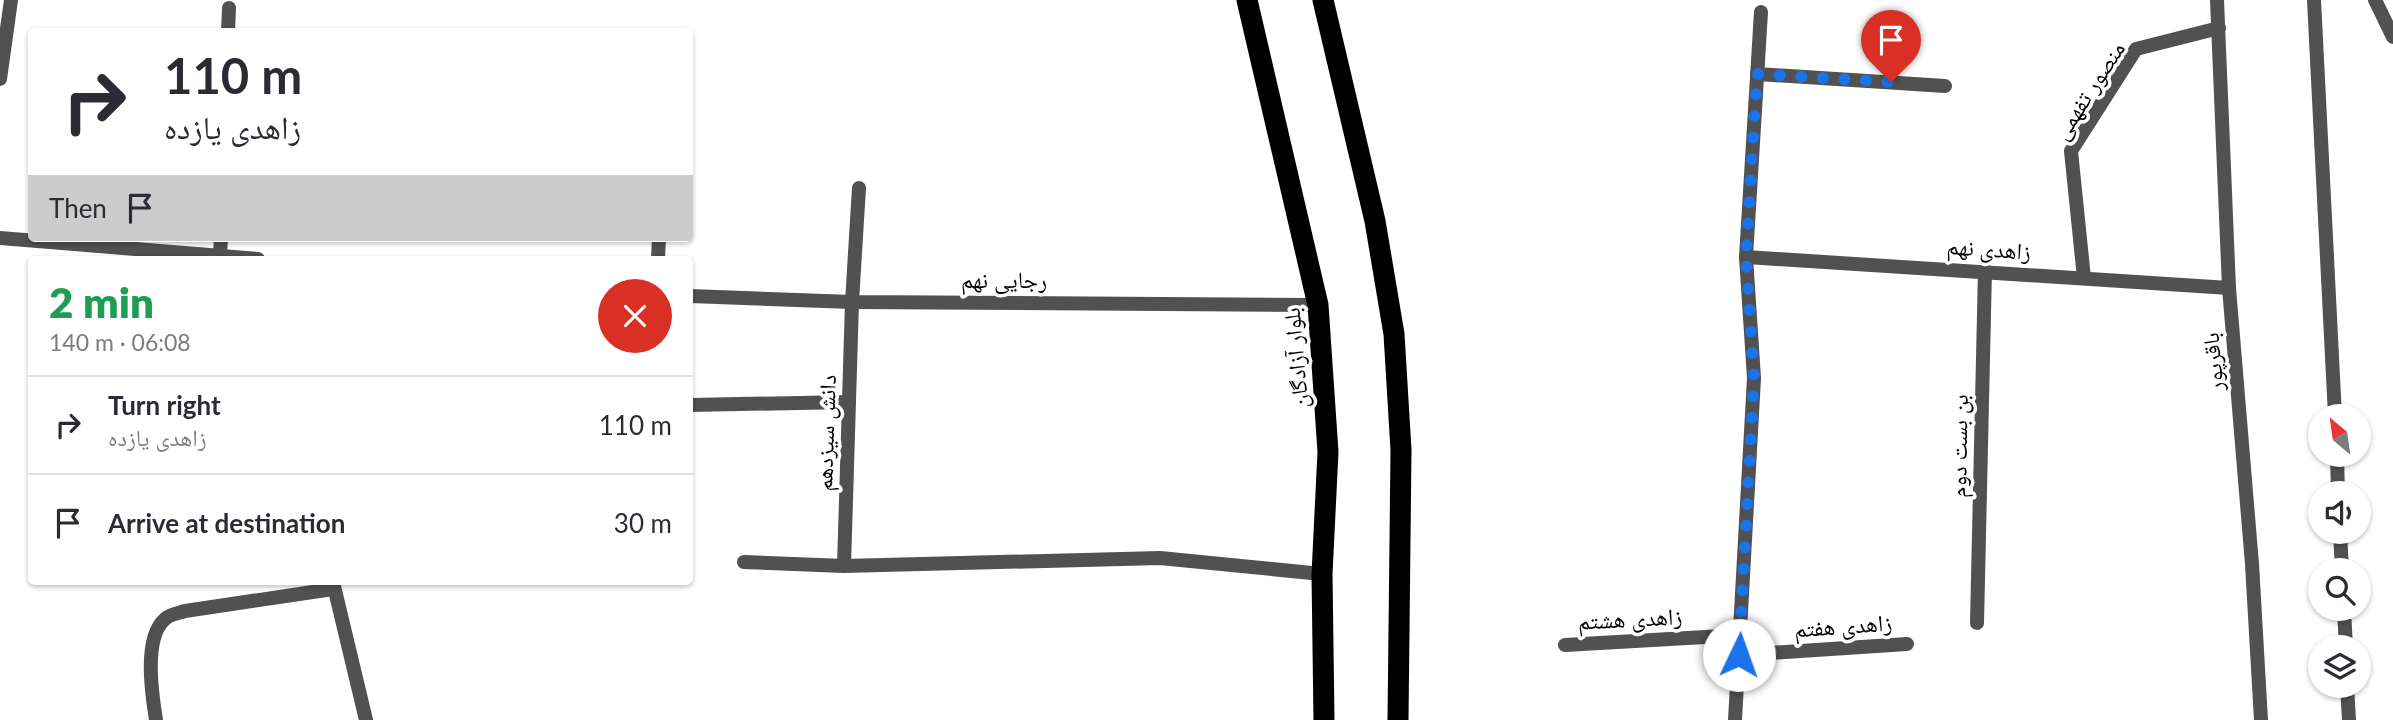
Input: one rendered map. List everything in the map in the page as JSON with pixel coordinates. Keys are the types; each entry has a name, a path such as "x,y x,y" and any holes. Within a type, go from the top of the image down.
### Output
{"highway":[{"name":"بلوار آزادگان","path":"1247,0 1318,305 1328,452 1322,574 1324,720"},
{"path":"1322,0 1375,221 1394,334 1401,450 1398,720"}],"street":[{"path":"0,79 10,0"},
{"name":"باقرپور","path":"2217,0 2229,288 2252,564 2260,720"},
{"path":"2314,0 2334,404"},
{"path":"2375,0 2393,37"},
{"path":"228,28 229,8"},
{"path":"1735,720 1754,378 1746,257 1761,12"},
{"name":"منصور تفهمی","path":"2084,278 2071,151 2136,49 2219,28"},
{"path":"1757,74 1945,86"},
{"name":"دانش سیزدهم","path":"844,566 852,302 859,188"},
{"path":"0,238 28,240"},
{"path":"55,242 235,256"},
{"path":"220,242 220,254"},
{"name":"زاهدی نهم","path":"1746,257 1985,270 2229,288"},
{"name":"بن بست دوم","path":"1977,623 1985,270"},
{"name":"رجایی نهم","path":"693,296 852,302 1318,305"},
{"path":"693,405 849,402"},
{"path":"744,562 844,566 1160,558 1322,574"},
{"path":"156,720 149,676 158,628 166,617 185,611 332,585 366,720"},
{"name":"زاهدی هشتم","path":"1565,645 1740,635"},
{"name":"زاهدی هفتم","path":"1739,655 1907,644"},
{"path":"2348,698 2349,720"}],"route":[{"path":"1739,655 1754,378 1746,257 1757,74 1891,82"}]}
